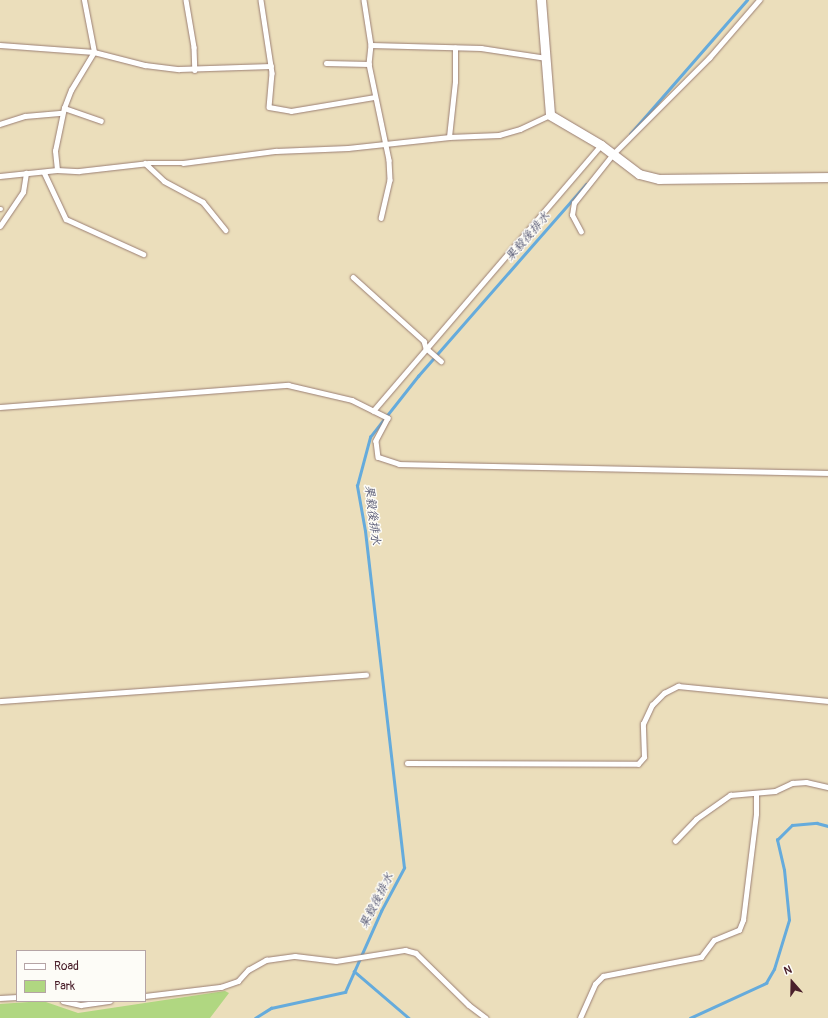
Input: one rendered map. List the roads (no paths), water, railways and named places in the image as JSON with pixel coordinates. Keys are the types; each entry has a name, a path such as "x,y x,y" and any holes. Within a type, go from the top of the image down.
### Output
{"street":[{"path":"542,0 550,115 601,145 639,174 659,179 828,177"}],"lane":[{"path":"57,170 55,151 63,111 71,90 94,52 84,0"},
{"path":"186,0 194,47 194,70"},
{"path":"262,0 271,66 269,107 286,112 375,97"},
{"path":"364,0 371,45 370,64 375,97 384,144 389,160 390,180 381,218"},
{"path":"581,232 572,215 574,203 613,154 709,58 759,0"},
{"path":"0,45 94,52 145,65 194,70 271,66"},
{"path":"371,45 481,48 546,58"},
{"path":"449,137 455,82 455,48"},
{"path":"326,64 370,64"},
{"path":"0,124 25,116 63,111 101,121"},
{"path":"0,176 57,170 79,172 145,163 183,162 276,151 348,148 449,137 499,135 520,129 550,115"},
{"path":"373,411 601,145"},
{"path":"145,163 164,180 203,202 226,230"},
{"path":"44,172 66,219 143,254"},
{"path":"0,226 23,192 26,173"},
{"path":"352,277 424,341 426,348 441,362"},
{"path":"0,407 288,385 352,400 388,418 376,441 378,457 399,464 828,474"},
{"path":"0,701 366,675"},
{"path":"407,763 638,764 644,757 643,724 652,705 664,693 678,686 828,701"},
{"path":"675,842 696,819 730,795 756,794 775,791 792,783 806,782 828,788"},
{"path":"580,1018 596,984 603,976 701,957 714,940 739,930 743,920 756,814 756,794"},
{"path":"146,996 221,987 238,981 248,970 266,960 295,956 336,961 404,950 416,953 469,1005 486,1018"},
{"path":"0,998 16,997"},
{"path":"68,1002 81,1005 103,1002"}],"waterway":[{"name":"果毅後排水","path":"630,134 747,0"},
{"name":"果毅後排水","path":"255,1018 271,1008 345,992 381,911 404,868 365,531 357,486 370,437 418,376 586,184"},
{"path":"690,1018 766,983 774,969 789,920 784,870 777,840 792,825 817,823 828,826"},
{"path":"354,971 409,1018"}]}
